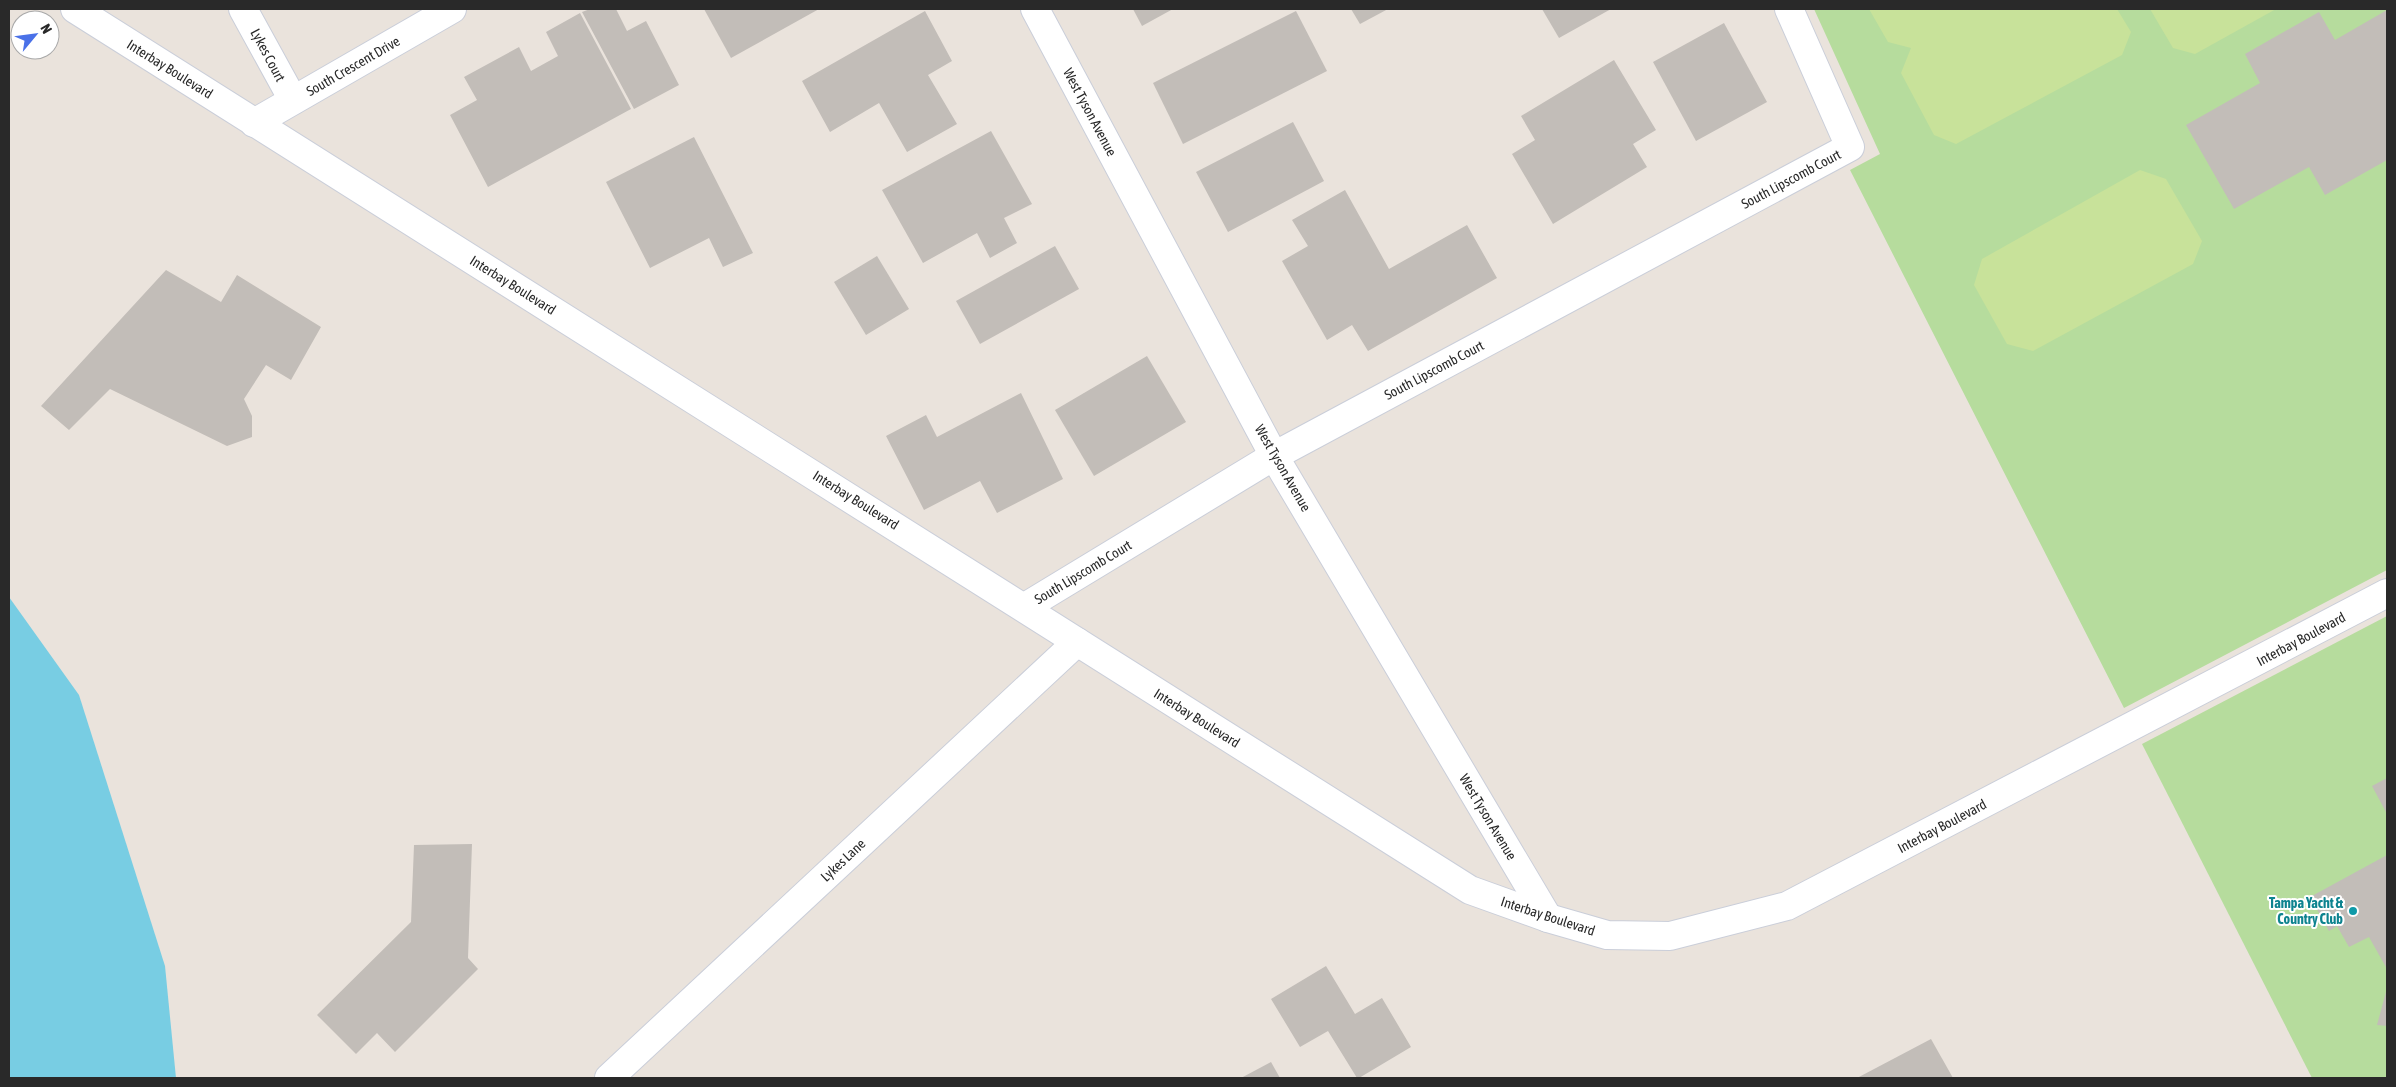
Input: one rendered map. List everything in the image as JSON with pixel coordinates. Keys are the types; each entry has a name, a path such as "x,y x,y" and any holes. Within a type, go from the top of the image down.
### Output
{"street":[{"name":"Interbay Boulevard","path":"75,9 1026,607 1077,642 1470,890 1548,918 1607,935 1670,936 1787,906 2387,593"},
{"name":"Lykes Court","path":"243,9 293,100"},
{"name":"South Crescent Drive","path":"254,123 452,9"},
{"name":"West Tyson Avenue","path":"1034,9 1274,456 1548,918"},
{"name":"South Lipscomb Court","path":"1026,607 1274,456 1850,147 1789,9"},
{"name":"Lykes Lane","path":"609,1078 1077,642"}],"green space":[{"path":"1814,9 2387,9 2387,570 2124,708 1850,170 1880,154"},
{"path":"1869,9 2117,9 2131,32 2122,55 1956,144 1934,135 1901,73 1911,48 1888,42"},
{"path":"2150,9 2276,9 2195,54 2173,48"},
{"path":"2140,170 2166,179 2202,241 2193,264 2033,351 2007,344 1974,285 1982,259"},
{"path":"2387,616 2387,1078 2312,1078 2142,744"}],"water":[{"path":"9,597 79,695 165,966 176,1078 9,1078"}],"building":[{"path":"590,9 616,9 627,31 646,21 679,85 634,109 582,12"},
{"path":"704,9 819,9 731,58"},
{"path":"1133,9 1173,9 1142,26"},
{"path":"1351,9 1388,9 1360,24"},
{"path":"1542,9 1611,9 1559,38"},
{"path":"2387,10 2387,160 2325,195 2309,167 2234,209 2186,125 2260,83 2245,54 2319,12 2335,40"},
{"path":"925,11 952,61 928,75 957,124 907,152 879,103 830,132 802,81"},
{"path":"1296,11 1327,71 1183,144 1153,83"},
{"path":"580,13 631,109 488,187 450,115 477,100 464,77 519,47 531,71 558,56 546,32"},
{"path":"1724,23 1767,102 1696,141 1653,62"},
{"path":"1614,60 1656,130 1633,144 1647,167 1553,224 1512,154 1535,140 1521,116"},
{"path":"1293,122 1324,181 1228,232 1196,172"},
{"path":"991,131 1032,204 1004,218 1017,243 990,258 977,233 923,263 882,190"},
{"path":"694,137 753,253 723,267 709,238 650,268 606,182"},
{"path":"1345,190 1389,269 1467,225 1497,278 1368,351 1352,325 1327,340 1282,261 1308,246 1292,220"},
{"path":"1055,246 1079,289 980,344 956,301"},
{"path":"877,256 909,309 866,335 834,282"},
{"path":"166,270 221,302 237,275 321,327 291,380 266,365 244,399 252,416 252,437 227,446 110,389 69,430 41,406"},
{"path":"1147,356 1186,422 1094,476 1055,410"},
{"path":"1021,393 1063,479 997,513 980,481 924,510 886,436 926,415 937,437"},
{"path":"2387,778 2387,814 2372,786"},
{"path":"472,844 468,958 478,969 395,1052 377,1033 356,1054 317,1015 411,922 414,845"},
{"name":"Tampa Yacht & Country Club","path":"2387,855 2387,969 2369,937 2349,947 2337,926 2329,931 2310,897"},
{"path":"1326,966 1355,1014 1382,998 1411,1047 1357,1078 1328,1031 1300,1047 1271,999"},
{"path":"2387,988 2387,1026 2377,1025"},
{"path":"1931,1039 1953,1078 1857,1078"},
{"path":"1271,1062 1280,1078 1241,1078"}],"place":[{"name":"Tampa Yacht & Country Club","path":"2353,911"}]}
